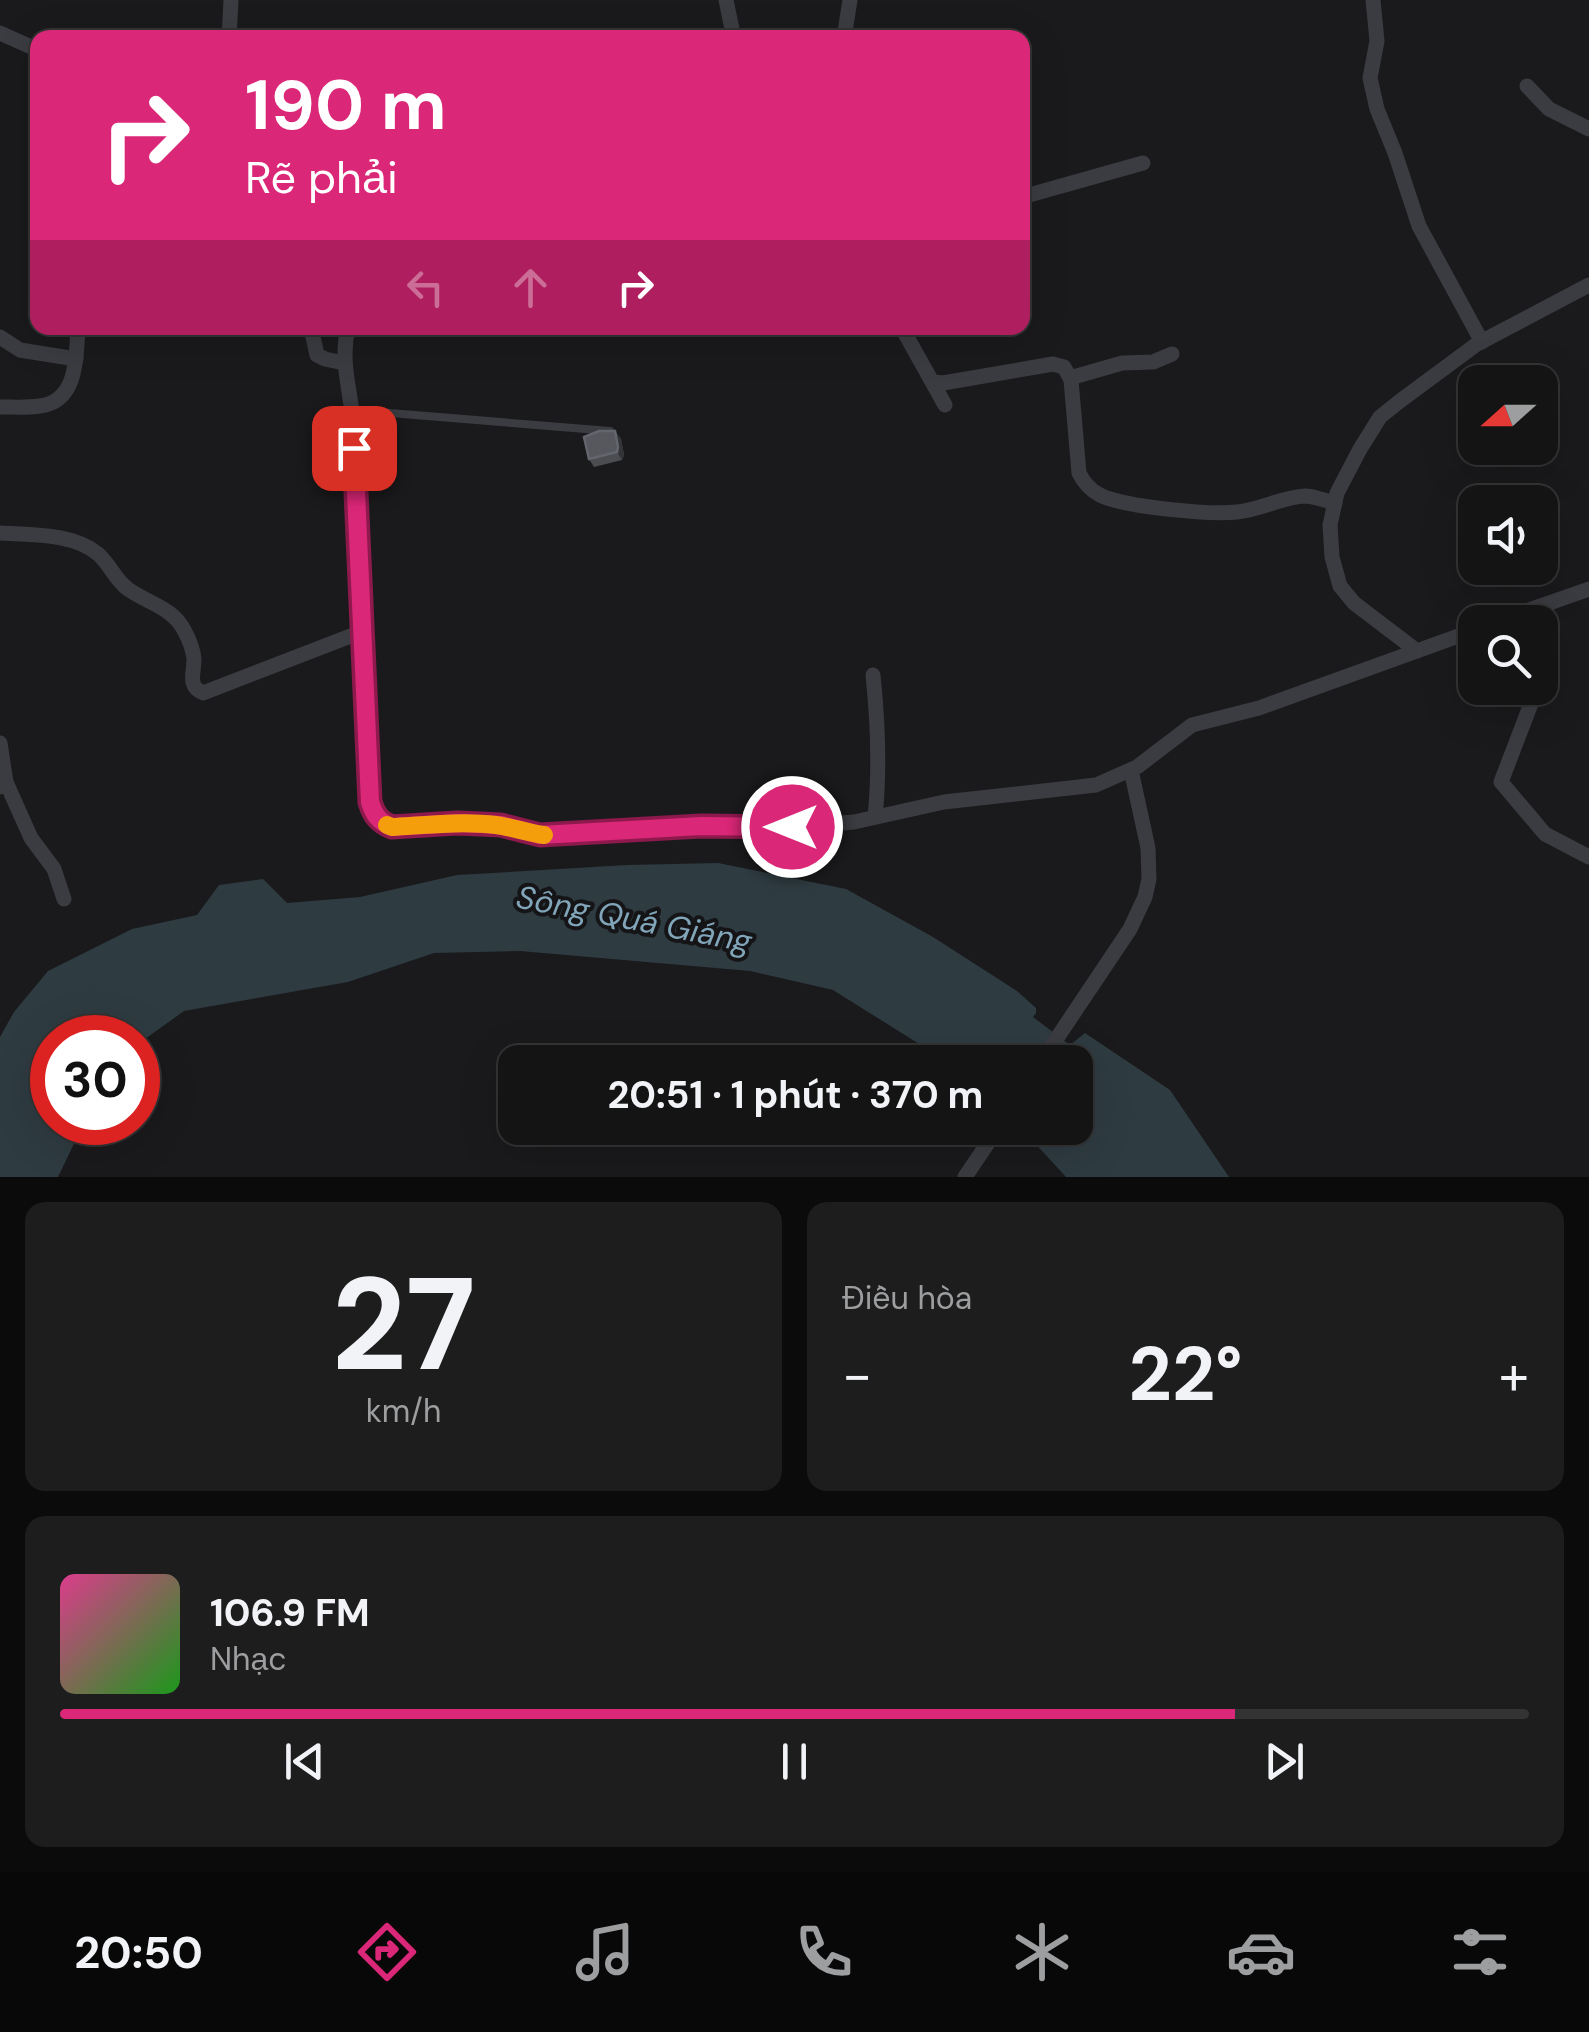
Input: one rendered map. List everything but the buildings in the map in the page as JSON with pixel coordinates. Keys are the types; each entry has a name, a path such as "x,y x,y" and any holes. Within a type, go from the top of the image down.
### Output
{"street":[{"path":"229,30 230,0"},
{"path":"726,0 732,30"},
{"path":"845,30 850,0"},
{"path":"1373,0 1377,41 1370,78 1377,109 1418,226 1482,342"},
{"path":"0,33 30,46"},
{"path":"1527,86 1548,109 1589,129"},
{"path":"1030,195 1143,163"},
{"path":"1417,651 1354,603 1340,586 1332,556 1330,525 1337,493 1380,417 1482,342 1589,285"},
{"path":"0,407 39,407 59,399 71,382 78,335"},
{"path":"313,335 317,355 344,363"},
{"path":"346,335 344,363 353,410 370,802 374,814 392,827 501,825 540,835 701,826 792,827 854,822 944,802 1096,785 1131,770 1192,725 1259,708 1458,636"},
{"path":"906,335 946,404"},
{"path":"0,337 20,350 76,359"},
{"path":"1070,378 1122,363 1154,362 1172,354"},
{"path":"933,382 1052,364 1064,367 1070,378 1080,473 1086,486 1098,495 1136,505 1218,513 1250,510 1302,496 1335,503"},
{"path":"0,533 66,539 94,550 125,587 178,620 194,658 192,684 203,693 361,632"},
{"path":"1548,605 1589,590"},
{"path":"872,675 879,743 875,817"},
{"path":"1530,705 1501,782 1545,834 1589,857"},
{"path":"0,742 3,784 54,869 64,899"},
{"path":"1052,1045 1130,929 1145,897 1148,848 1131,770"},
{"path":"965,1177 987,1145"}],"lane":[{"path":"353,410 610,432"}],"water":[{"name":"Sông Quá Giáng","path":"718,863 846,889 933,937 1017,991 1036,1008 1033,1017 1070,1045 921,1045 833,990 750,971 520,951 434,953 348,982 184,1011 160,1028 160,1015 30,1015 30,1145 73,1145 58,1177 0,1177 0,1037 14,1012 48,971 132,929 197,915 219,885 263,879 287,903 360,897 457,875"},
{"path":"1085,1033 1170,1090 1229,1177 1066,1177 1037,1145 1093,1145 1093,1045 1070,1045"}],"slow traffic":[{"path":"387,825 501,825 544,835"}],"route":[{"path":"354,448 370,802 383,823 392,827 501,825 540,835 701,826 792,827"}]}
